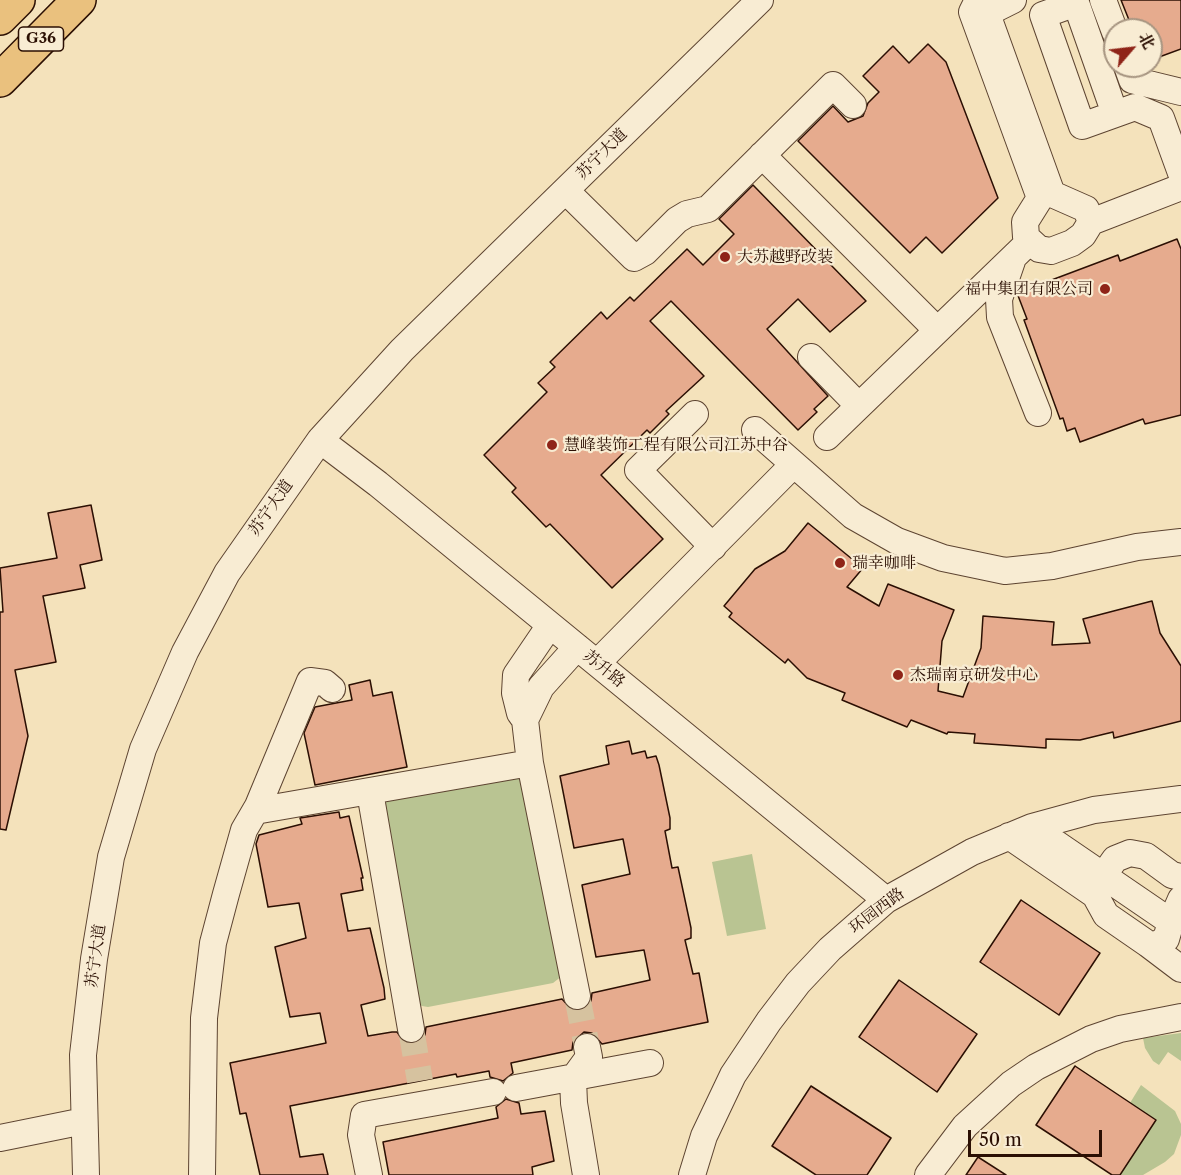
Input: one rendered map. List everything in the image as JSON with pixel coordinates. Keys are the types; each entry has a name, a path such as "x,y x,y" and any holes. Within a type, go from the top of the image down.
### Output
{"highway":[{"name":"G36","path":"0,18 18,0"},
{"name":"G36","path":"0,80 79,0"}],"street":[{"name":"苏宁大道","path":"86,1175 83,1055 94,959 111,857 143,749 185,652 227,573 320,440 402,350 760,0"},
{"path":"1012,0 982,4 972,12 1040,198 1025,222 1026,237 999,299 1000,317 1038,413"},
{"path":"1103,0 1110,18"},
{"path":"982,4 1052,194 1086,209 1090,222"},
{"path":"1131,78 1181,92"},
{"path":"566,191 634,258 645,252 677,220 687,214 708,209 833,85 853,105"},
{"path":"1115,114 1135,107 1161,118 1181,173"},
{"path":"762,155 937,330"},
{"path":"827,436 1021,249 1051,251 1072,243 1083,236 1090,222 1181,187"},
{"path":"811,357 859,406"},
{"path":"695,414 638,470 713,547"},
{"path":"755,430 853,516 897,542 943,558 1005,571 1052,567 1137,548 1181,542"},
{"name":"苏升路","path":"320,440 378,484 886,900"},
{"path":"597,663 793,465"},
{"path":"550,625 516,675 515,693 520,713 525,720 530,763 577,996"},
{"path":"525,720 541,687 578,647"},
{"path":"202,1175 204,1018 213,943 244,830 255,812 310,681 325,683 332,689"},
{"path":"255,812 530,763"},
{"path":"370,792 411,1029"},
{"name":"环园西路","path":"692,1175 704,1136 734,1075 769,1021 798,983 830,949 886,900 972,852 1021,832 1094,810 1181,799"},
{"path":"1021,832 1103,876 1171,922"},
{"path":"1021,832 1095,895 1106,915 1181,969"},
{"path":"1103,876 1115,859 1130,853 1146,856 1172,875 1181,877"},
{"path":"1148,944 1155,945 1166,939 1181,899"},
{"path":"928,1175 973,1119 1011,1084 1036,1067 1111,1032 1181,1017"},
{"path":"586,1175 574,1103 573,1078 589,1057 587,1047"},
{"path":"369,1175 361,1135 364,1115 422,1092 504,1090 650,1063"},
{"path":"0,1138 84,1122"}],"green space":[{"path":"520,778 562,976 553,983 428,1007 422,1006 417,1003 384,802"},
{"path":"752,854 766,929 727,936 712,862"},
{"path":"1181,1033 1181,1061 1168,1052 1159,1065 1153,1061 1145,1048 1143,1038"},
{"path":"1141,1085 1175,1111 1181,1124 1181,1135 1174,1154 1165,1162 1143,1175 1120,1175 1155,1120 1130,1103"}],"building":[{"path":"1121,0 1181,0 1181,49 1163,56 1163,18 1128,18"},
{"path":"928,44 946,62 998,198 942,253 926,237 910,253 798,141 833,106 848,122 863,116 868,103 879,92 863,76 893,46 909,63"},
{"path":"753,185 866,301 830,332 798,299 767,329 828,396 814,409 817,412 798,430 671,301 650,321 704,376 666,411 669,414 650,433 647,430 601,475 663,539 612,588 550,524 546,527 512,492 516,488 484,455 547,392 538,383 555,367 550,362 601,312 607,319 630,297 634,301 687,249 703,265 734,234 719,219"},
{"path":"1177,239 1181,249 1181,415 1145,424 1143,419 1080,442 1075,428 1067,431 1063,418 1060,419 1024,320 1027,319 1017,293 1118,255 1120,261"},
{"path":"91,505 102,560 80,565 85,588 43,596 56,662 15,670 28,736 6,830 0,829 0,612 3,612 0,568 57,558 48,513"},
{"path":"808,523 863,568 847,587 879,606 888,584 954,610 942,641 938,691 963,697 981,648 983,616 1054,622 1052,645 1090,643 1083,619 1152,601 1160,633 1181,666 1181,721 1114,738 1113,732 1080,740 1046,739 1046,748 974,743 975,734 948,732 947,734 911,720 907,727 842,700 845,693 807,678 788,659 785,663 729,617 732,613 724,606 755,569 785,551"},
{"path":"370,680 373,696 392,692 407,767 315,785 304,733 315,707 352,700 349,685"},
{"path":"629,741 632,754 645,751 647,758 656,756 659,765 670,818 670,829 665,831 672,868 678,867 691,928 691,938 685,940 693,974 699,973 708,1022 602,1044 592,1033 584,1032 573,1042 572,1050 511,1063 513,1073 503,1081 490,1077 489,1071 457,1077 456,1074 290,1106 300,1157 323,1154 328,1175 260,1175 246,1113 240,1114 230,1063 326,1043 320,1013 290,1017 275,947 306,938 299,903 268,907 256,844 259,835 302,824 300,818 339,812 340,818 349,816 363,878 361,878 363,890 341,894 348,931 370,928 385,999 361,1005 368,1036 397,1032 405,1043 414,1044 425,1035 426,1027 562,999 572,1010 581,1011 591,1001 592,993 650,980 644,950 596,957 582,885 630,874 623,839 574,848 560,776 609,764 606,746"},
{"path":"1021,900 1100,953 1059,1015 980,962"},
{"path":"899,980 977,1034 937,1092 859,1037"},
{"path":"1075,1066 1156,1120 1120,1175 1112,1175 1036,1125"},
{"path":"811,1086 891,1138 867,1175 816,1175 772,1146"},
{"path":"506,1099 519,1103 521,1114 545,1111 554,1161 532,1167 533,1175 389,1175 383,1142 498,1118 496,1107"},
{"path":"978,1157 1006,1175 966,1175"}],"tunnel":[{"path":"577,996 587,1047"},
{"path":"411,1029 420,1081"}],"place":[{"name":"大苏越野改装","path":"725,257"},
{"name":"福中集团有限公司","path":"1105,289"},
{"name":"慧峰装饰工程有限公司江苏中谷","path":"552,445"},
{"name":"瑞幸咖啡","path":"840,563"},
{"name":"杰瑞南京研发中心","path":"898,675"}]}
